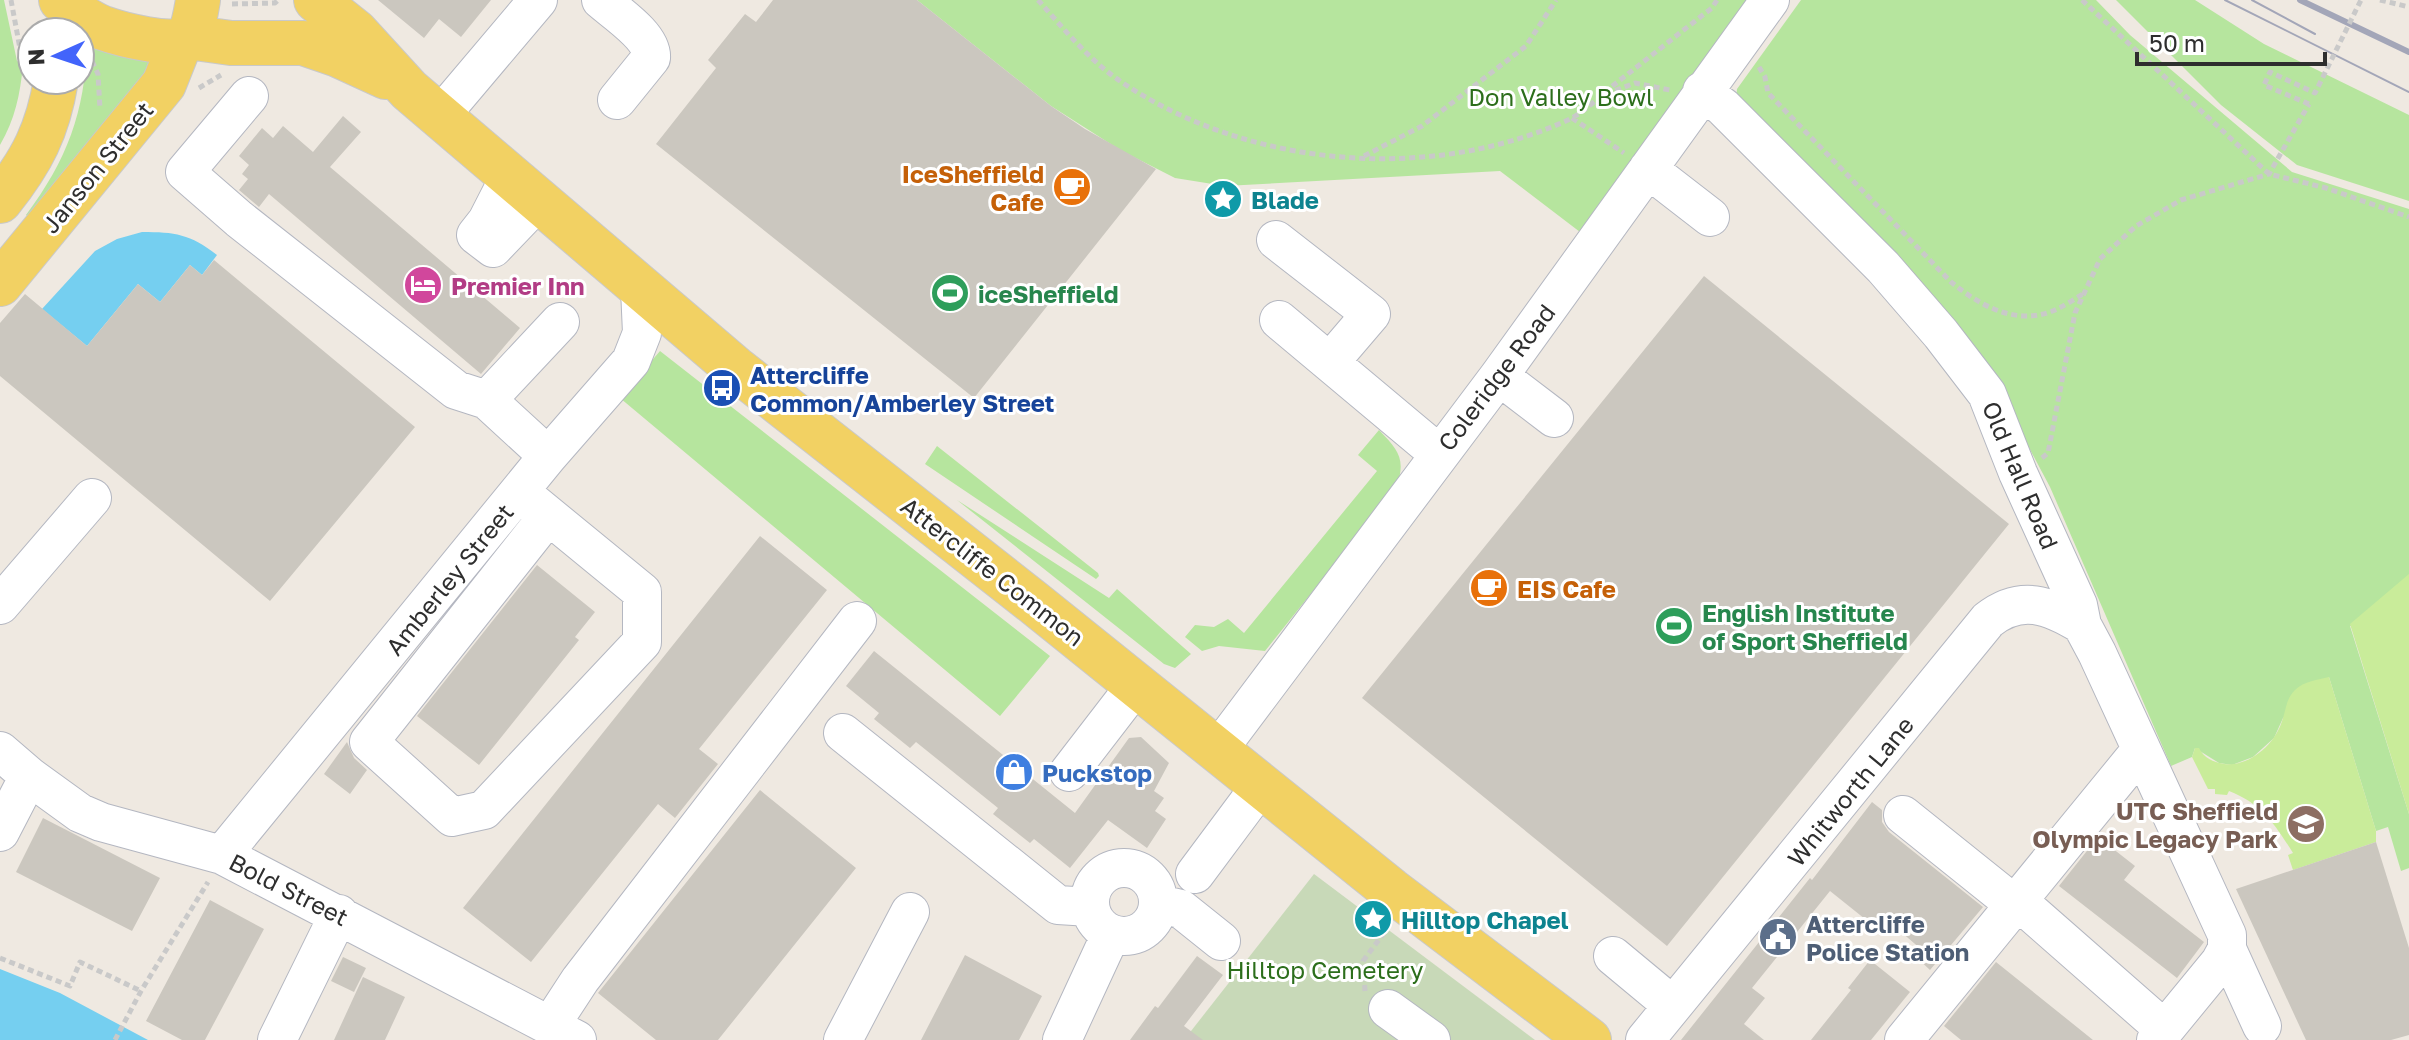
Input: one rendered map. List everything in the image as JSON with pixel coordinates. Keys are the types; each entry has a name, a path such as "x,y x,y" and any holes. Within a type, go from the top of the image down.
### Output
{"main road":[{"name":"Attercliffe Common","path":"61,0 78,14 103,27 159,41 189,26 231,43 290,42 313,46 375,71 425,103"},
{"name":"Attercliffe Common","path":"316,0 356,32 425,103 735,368 1262,784 1571,1034"},
{"name":"Janson Street","path":"0,284 164,84 189,26"},
{"path":"0,201 34,156 55,96"}],"street":[{"path":"425,103 538,0"},
{"path":"601,0 647,40 652,50 651,58 617,100"},
{"name":"Coleridge Road","path":"1218,750 1499,376 1770,0"},
{"name":"Old Hall Road","path":"1702,91 1723,107 1883,267 1941,334 1987,394 2018,473 2078,605 2082,625 2141,750 2262,1026"},
{"path":"249,96 185,172 239,219 456,390 487,400 548,456"},
{"path":"1648,169 1710,217"},
{"path":"482,244 524,188"},
{"path":"1276,240 1371,314 1330,362"},
{"name":"Amberley Street","path":"222,855 534,504 548,456 631,361 642,333 640,289"},
{"path":"1279,320 1439,454"},
{"path":"487,400 560,322"},
{"path":"1499,376 1554,418"},
{"path":"0,605 92,498"},
{"path":"534,504 642,592 642,642 484,810 452,817 369,742 534,504"},
{"name":"Whitworth Lane","path":"1645,1040 1988,620 2000,611 2019,605 2039,605 2056,609 2082,625"},
{"path":"563,1033 580,980 857,621"},
{"path":"1069,772 1136,685"},
{"path":"843,733 1058,905 1101,920 1133,936 1151,924 1159,904 1158,893 1146,875 1125,867 1103,875 1095,884 1101,920 1062,1040"},
{"path":"1906,1039 2141,750"},
{"name":"Bold Street","path":"0,751 80,813 101,822 222,855 563,1033"},
{"path":"0,832 29,776"},
{"path":"1195,874 1262,784"},
{"path":"1903,815 2015,902 2160,1035 2220,962 2227,942"},
{"path":"1159,904 1181,909 1221,941"},
{"path":"843,1040 910,912"},
{"path":"277,1040 339,914"},
{"path":"1613,956 1672,1005"},
{"path":"1377,1006 1431,1040"}],"path":[{"path":"11,0 16,27"},
{"path":"1038,0 1078,44 1119,81 1200,125 1268,147 1361,158 1428,158 1500,144 1572,118 1712,8 1717,0"},
{"path":"1361,158 1422,126 1526,46 1556,0"},
{"path":"2082,0 2269,174 2326,188 2409,217"},
{"path":"2018,473 2048,453 2075,313 2100,259 2136,226 2181,200 2269,174 2309,104 2264,85 2270,72 2315,93 2361,0"},
{"path":"2380,0 2409,7"},
{"path":"1735,49 1756,63 1765,77 1768,93 1951,282 1977,303 2013,316 2049,313 2084,293"},
{"path":"96,66 101,117 119,139"},
{"path":"1598,97 1635,83 1675,92 1702,91"},
{"path":"1572,118 1648,169"},
{"path":"115,1040 222,855"},
{"path":"1377,1006 1363,961 1407,902"},
{"path":"0,958 70,986 80,962 141,991"}],"green space":[{"path":"0,0 4,0 16,56 18,96 10,126 0,145"},
{"name":"Don Valley Bowl","path":"917,0 1749,0 1580,232 1500,171 1225,186 1175,178 1120,150 1051,106"},
{"path":"1801,0 2096,0 2130,35 2292,172 2409,209 2409,615 2350,626 2409,814 2409,868 2401,871 2388,827 2376,831 2329,677 2283,718 2274,738 2253,757 2232,765 2219,763 2195,748 2192,757 2171,766 2050,487 1987,369 1736,101 1737,89"},
{"path":"2116,0 2195,0 2264,44 2409,115 2409,201 2297,165 2221,105"},
{"path":"96,46 150,60 150,71 31,218 26,215 53,175 78,113 81,96 96,96"},
{"path":"660,351 1050,656 1000,716 620,398"},
{"path":"1379,430 1391,443 1400,461 1397,486 1265,651 1219,646 1202,651 1185,637 1195,625 1214,627 1228,619 1244,633 1377,471 1358,455"},
{"path":"937,446 1099,576 1096,579 925,464"},
{"path":"957,500 1109,598 1117,589 1191,654 1175,668 1164,664"},
{"path":"2409,574 2409,814 2350,624"},
{"path":"2329,677 2376,831 2376,842 2293,870 2288,855 2293,853 2259,808 2229,791 2227,795 2215,794 2215,789 2208,789 2192,757 2195,748 2199,748 2209,759 2224,764 2250,758 2272,740 2295,690"},
{"name":"Hilltop Cemetery","path":"1314,874 1535,1040 1184,1040"}],"water":[{"path":"142,232 182,236 217,255 202,275 190,265 160,302 138,284 87,346 42,309 95,251 117,239"},
{"path":"0,969 60,993 148,1040 0,1040"}],"building":[{"path":"378,0 491,0 461,37 439,19 424,38"},
{"name":"iceSheffield","path":"773,0 917,0 1051,106 1156,169 974,398 656,144 716,68 708,60 745,14 756,22"},
{"name":"Premier Inn","path":"343,116 361,132 330,167 520,328 481,374 269,194 259,207 239,190 248,179 242,174 249,165 239,156 262,128 273,138 283,126 313,152"},
{"path":"214,260 415,427 270,601 0,376 0,323 25,294 87,346 138,284 160,302 190,265 202,275"},
{"name":"English Institute of Sport Sheffield","path":"1704,276 2009,524 1667,946 1362,698"},
{"path":"760,536 827,590 699,749 718,764 675,818 658,804 531,962 463,908"},
{"path":"537,565 595,612 575,637 579,640 479,765 417,716"},
{"path":"874,651 1075,813 1129,738 1141,737 1169,763 1154,791 1164,798 1155,811 1166,819 1147,848 1108,820 1070,868 1034,839 1030,843 993,814 998,808 916,742 910,748 874,719 879,713 846,686"},
{"path":"347,742 354,758 367,770 350,794 324,774"},
{"path":"760,790 856,868 718,1040 656,1040 598,993"},
{"path":"1872,802 1882,810 1882,822 1889,832 1983,907 1930,970 1916,957 1922,950 1893,925 1885,935 1830,891 1752,988 1765,998 1744,1024 1764,1040 1681,1040 1810,878 1812,880"},
{"path":"43,818 160,878 132,931 16,872"},
{"path":"2098,837 2135,866 2124,880 2204,942 2177,978 2059,886"},
{"path":"2376,842 2409,948 2409,1035 2391,1040 2306,1040 2236,889"},
{"path":"210,900 264,929 205,1040 182,1040 146,1021"},
{"path":"965,955 1042,996 1019,1040 921,1040"},
{"path":"1197,956 1223,975 1184,1026 1203,1040 1130,1040 1155,1006 1158,1008"},
{"path":"343,957 366,968 354,992 331,981"},
{"name":"Attercliffe Police Station","path":"1870,960 1910,992 1871,1040 1811,1040 1851,990 1848,988"},
{"path":"1996,962 2093,1040 1961,1040 1944,1026"},
{"path":"363,977 405,997 385,1040 334,1040"}],"tram line":[{"path":"2225,0 2409,92"},
{"path":"2252,0 2315,34"}],"railway":[{"path":"2300,0 2409,52"}],"place":[{"name":"IceSheffield Cafe","path":"1072,187"},
{"name":"Blade","path":"1223,199"},
{"name":"Premier Inn","path":"423,285"},
{"name":"iceSheffield","path":"950,293"},
{"name":"Attercliffe Common/Amberley Street","path":"722,388"},
{"name":"EIS Cafe","path":"1489,588"},
{"name":"English Institute of Sport Sheffield","path":"1674,626"},
{"name":"Puckstop","path":"1014,772"},
{"name":"UTC Sheffield Olympic Legacy Park","path":"2306,824"},
{"name":"Hilltop Chapel","path":"1373,919"},
{"name":"Attercliffe Police Station","path":"1778,937"}]}
